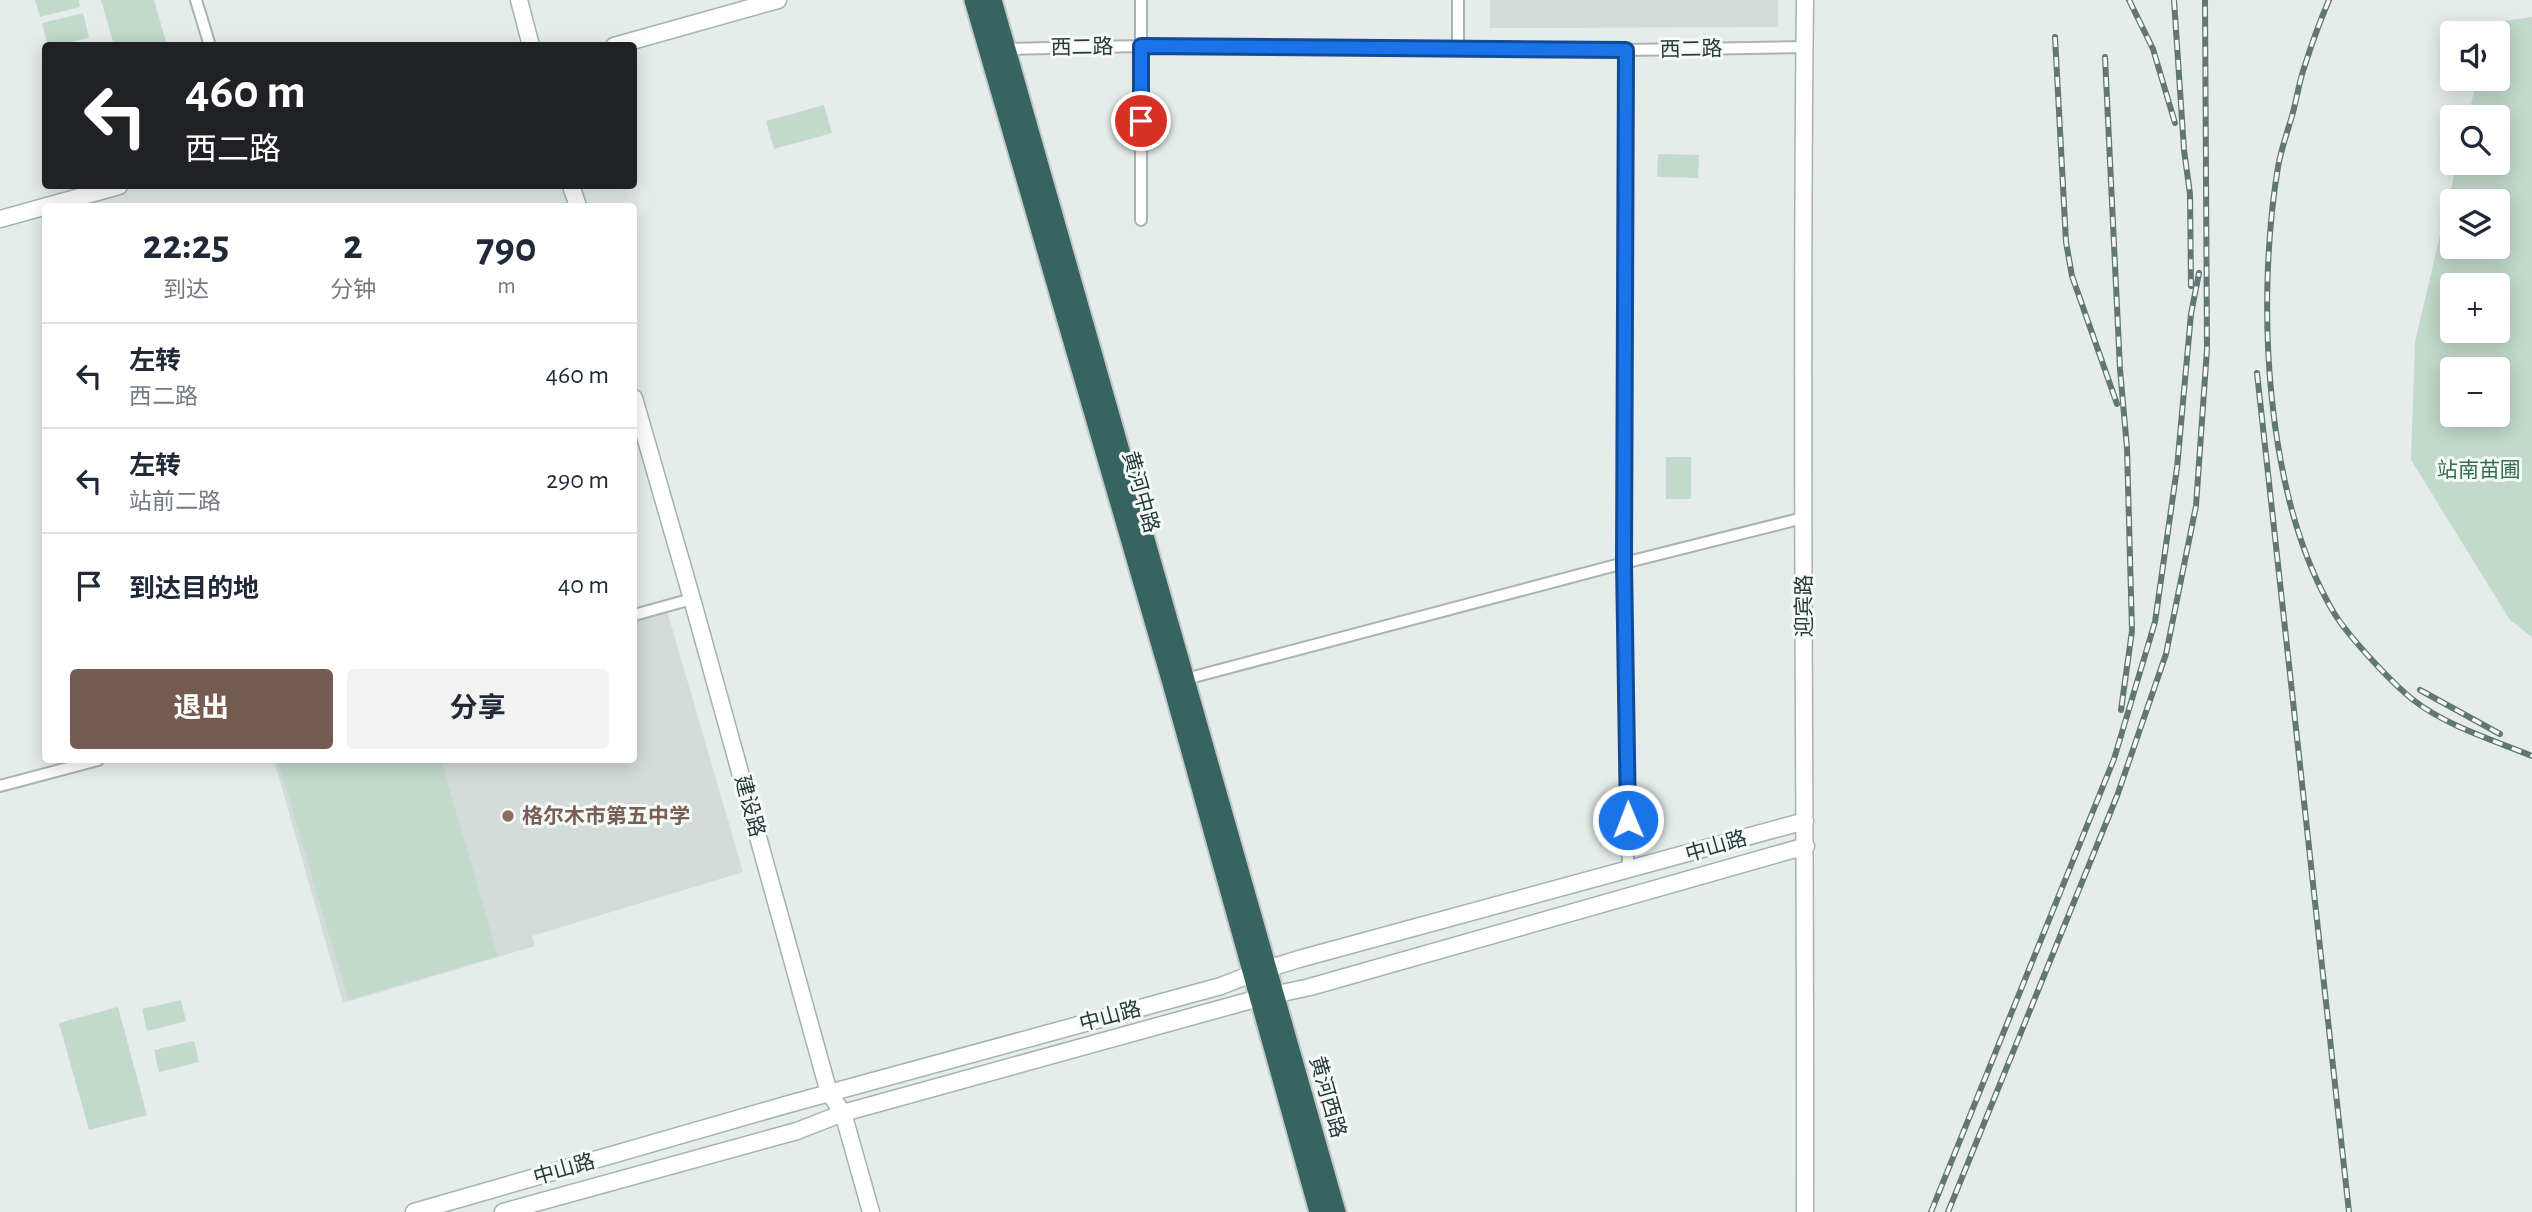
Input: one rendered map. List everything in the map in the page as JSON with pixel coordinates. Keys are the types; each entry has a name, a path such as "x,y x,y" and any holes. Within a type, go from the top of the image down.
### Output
{"highway":[{"name":"黄河中路","path":"974,0 998,51 1267,997"},
{"name":"黄河中路","path":"992,0 998,51"},
{"name":"黄河西路","path":"1267,997 1319,1212"},
{"name":"黄河西路","path":"1267,997 1336,1212"}],"main road":[{"path":"519,0 530,42"},
{"path":"628,42 778,0"},
{"name":"迎宾路","path":"1805,0 1805,1212"},
{"path":"97,200 115,189"},
{"path":"0,219 42,211"},
{"name":"建设路","path":"637,408 829,1093 843,1113 871,1212"},
{"name":"中山路","path":"414,1212 829,1093 1221,986 1261,971 1805,821"},
{"name":"中山路","path":"503,1212 797,1131 843,1113 1806,846"}],"street":[{"path":"197,0 209,42"},
{"path":"1141,0 1141,220"},
{"path":"1458,0 1458,49"},
{"name":"西二路","path":"998,51 1141,46 1626,50 1804,47"},
{"path":"1626,50 1624,563 1628,870"},
{"path":"1179,681 1803,518"},
{"path":"637,614 692,599"},
{"path":"0,786 87,763"}],"shaded area":[{"path":"1490,0 1778,0 1778,27 1490,28"},
{"name":"格尔木市第五中学","path":"667,611 743,872 532,936 535,946 343,1003 275,763 637,763 637,620"}],"green space":[{"path":"35,0 79,0 80,7 40,17"},
{"path":"101,0 154,0 166,42 113,42"},
{"path":"83,13 89,38 72,42 47,42 42,23"},
{"name":"站南苗圃","path":"2532,17 2532,637 2510,620 2411,460 2415,342 2440,235 2440,259 2510,259 2510,189 2451,189 2454,175 2510,175 2510,105 2471,105 2474,91 2510,91 2510,21 2504,21"},
{"path":"824,105 832,133 774,149 766,121"},
{"path":"1658,154 1699,155 1698,178 1657,177"},
{"path":"1666,457 1691,457 1691,499 1666,499"},
{"path":"279,763 442,763 498,956 348,1000"},
{"path":"181,1000 186,1021 147,1031 142,1009"},
{"path":"118,1007 147,1115 89,1130 59,1023"},
{"path":"194,1041 199,1062 159,1072 154,1050"}],"railway":[{"path":"2129,0 2153,49 2175,123"},
{"path":"2174,0 2184,150 2190,194 2191,286"},
{"path":"1948,1212 2117,796 2166,654 2196,506 2207,349 2205,0"},
{"path":"2329,0 2303,71 2281,154 2271,220 2268,335 2272,396 2280,455 2293,512 2311,565 2334,613 2382,670 2425,709 2470,732 2532,756"},
{"path":"2055,37 2066,242 2072,276 2117,404"},
{"path":"2105,57 2120,369 2127,448 2132,631 2121,710"},
{"path":"1931,1212 2114,759 2155,622 2177,468 2191,314 2199,273"},
{"path":"2257,373 2349,1212"},
{"path":"2420,690 2500,734"}],"place":[{"name":"格尔木市第五中学","path":"508,816"}],"route":[{"path":"1141,121 1141,46 1626,50 1624,563 1628,820"}]}
